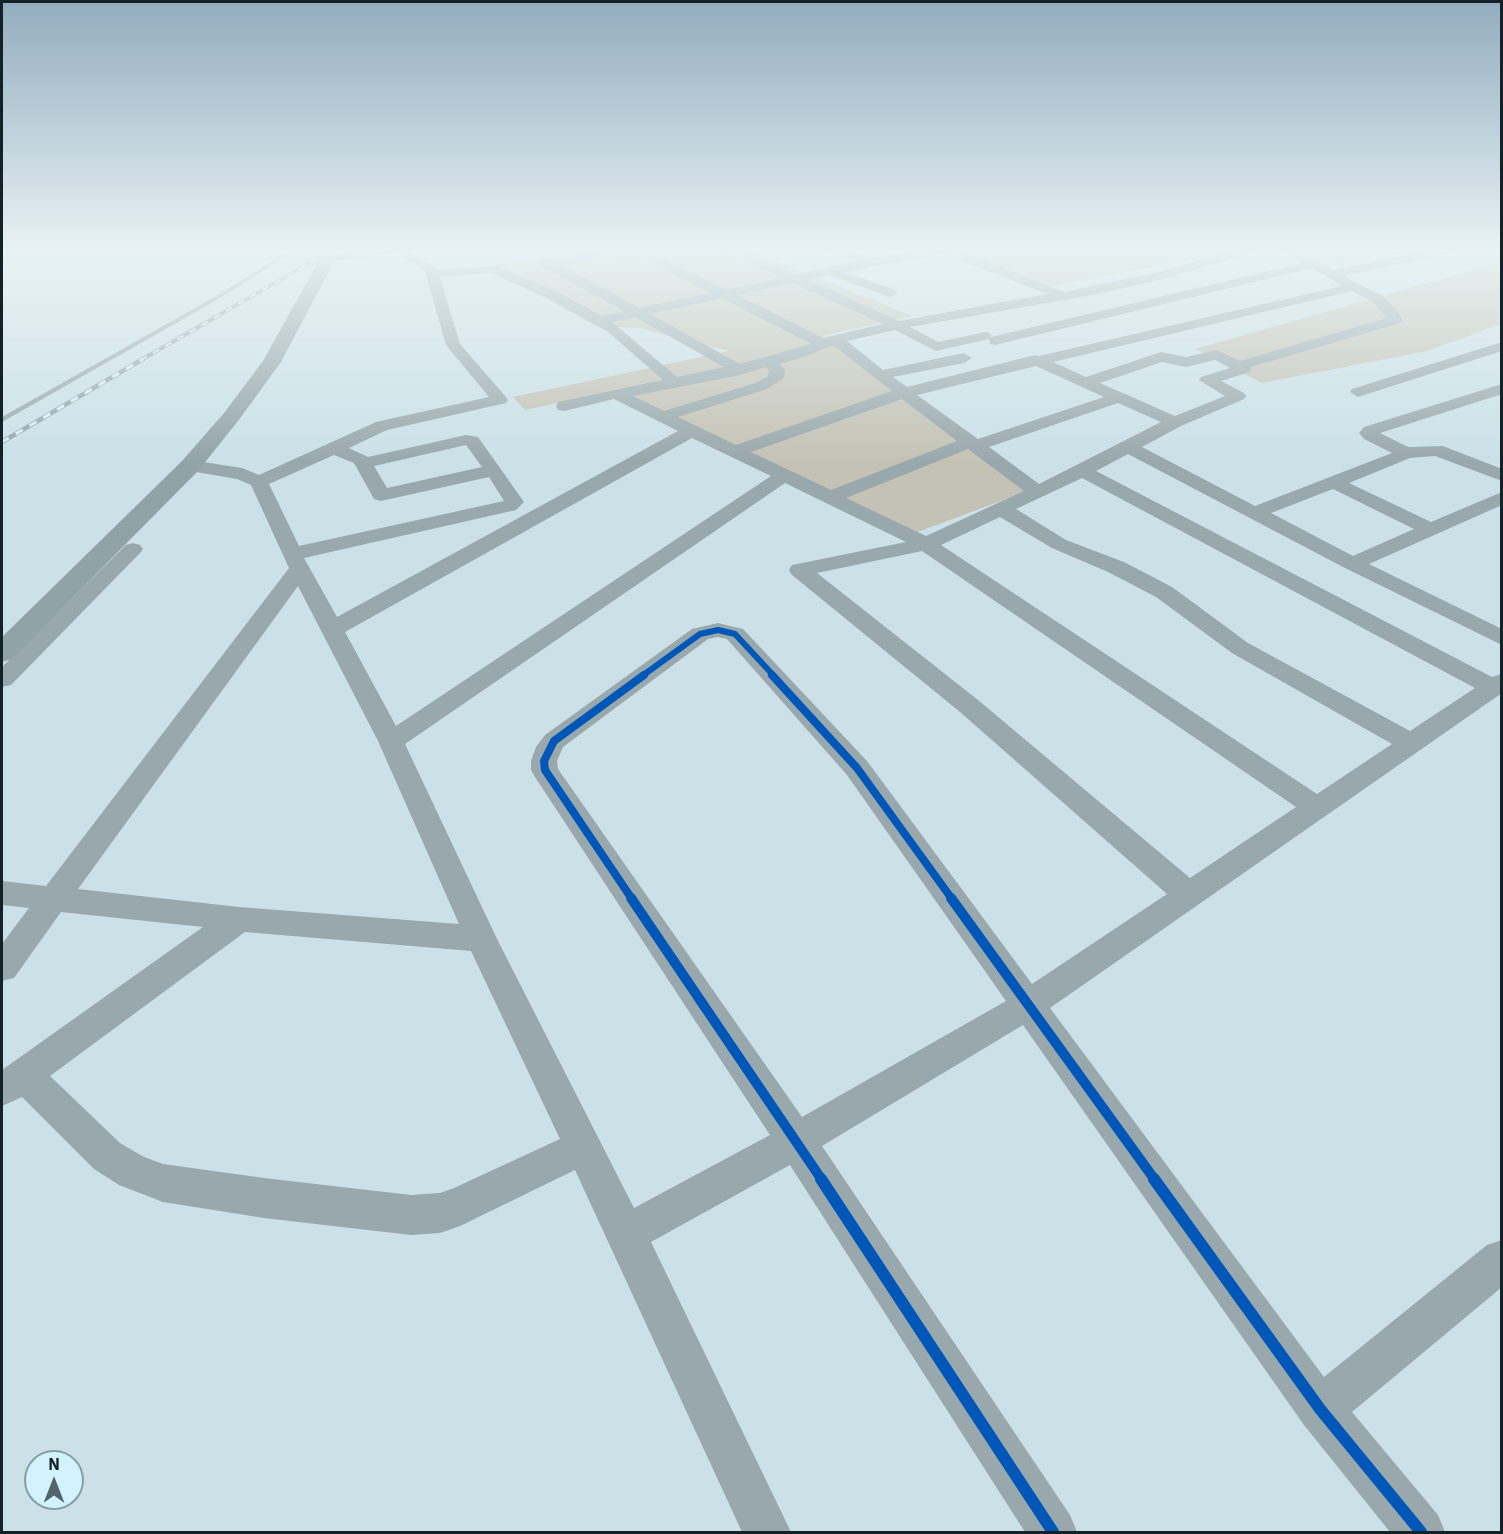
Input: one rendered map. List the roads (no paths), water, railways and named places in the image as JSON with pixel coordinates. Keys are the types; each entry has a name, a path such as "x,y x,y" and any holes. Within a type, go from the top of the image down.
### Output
{"highway":[{"path":"2,632 173,466 243,385 284,321"},
{"path":"2,653 190,466 272,362 289,321"}],"street":[{"path":"259,482 382,426 500,400 453,345 446,321"},
{"path":"598,321 633,346 673,383"},
{"path":"654,321 740,370"},
{"path":"783,321 829,341 880,375 1038,492"},
{"path":"887,321 939,348 986,346 1010,348 1175,422"},
{"path":"564,406 740,370 829,341 918,321"},
{"path":"948,321 986,346"},
{"path":"880,375 1075,321"},
{"path":"1084,321 1127,340"},
{"path":"734,452 903,393 1210,321"},
{"path":"1239,366 1395,321"},
{"path":"1358,392 1502,346"},
{"path":"1086,382 1161,357 1186,362 1217,356 1244,370 1207,380 1238,396 1175,422 1082,471 926,544 800,570 969,706 1188,894"},
{"path":"1459,360 1480,368"},
{"path":"662,417 761,386 776,378 777,370 769,362"},
{"path":"1404,453 1368,433 1502,389"},
{"path":"616,394 926,544 1316,807"},
{"path":"831,497 973,444 1119,397"},
{"path":"333,629 691,431"},
{"path":"2,968 55,898 296,561 418,526 513,504 494,470 472,441 466,440 364,463"},
{"path":"1127,446 1352,564 1502,638"},
{"path":"333,448 357,456 364,463 380,494 494,470"},
{"path":"1254,513 1335,483 1404,453 1437,450 1502,476"},
{"path":"190,466 243,474 259,482 296,561 392,741 481,939 626,1234 767,1533"},
{"path":"626,1234 796,1141 1028,1005 1497,684 1082,471"},
{"path":"392,741 785,475"},
{"path":"1335,483 1432,530"},
{"path":"396,492 418,526"},
{"path":"1352,564 1502,498"},
{"path":"1001,508 1059,544 1116,567 1157,588 1233,644 1411,743"},
{"path":"2,680 133,549"},
{"path":"1053,1533 796,1141 545,770 544,761 554,741 700,634 718,630 735,634 857,768 1320,1409 1421,1533"},
{"path":"2,893 239,919 481,939"},
{"path":"239,919 12,1082 119,1165 163,1183 254,1197 411,1215 440,1213 460,1206 583,1147"},
{"path":"1320,1409 1502,1260"}],"lane":[{"path":"2,420 177,321"}],"railway":[{"path":"141,360 210,321"},
{"path":"2,442 143,359"}]}
